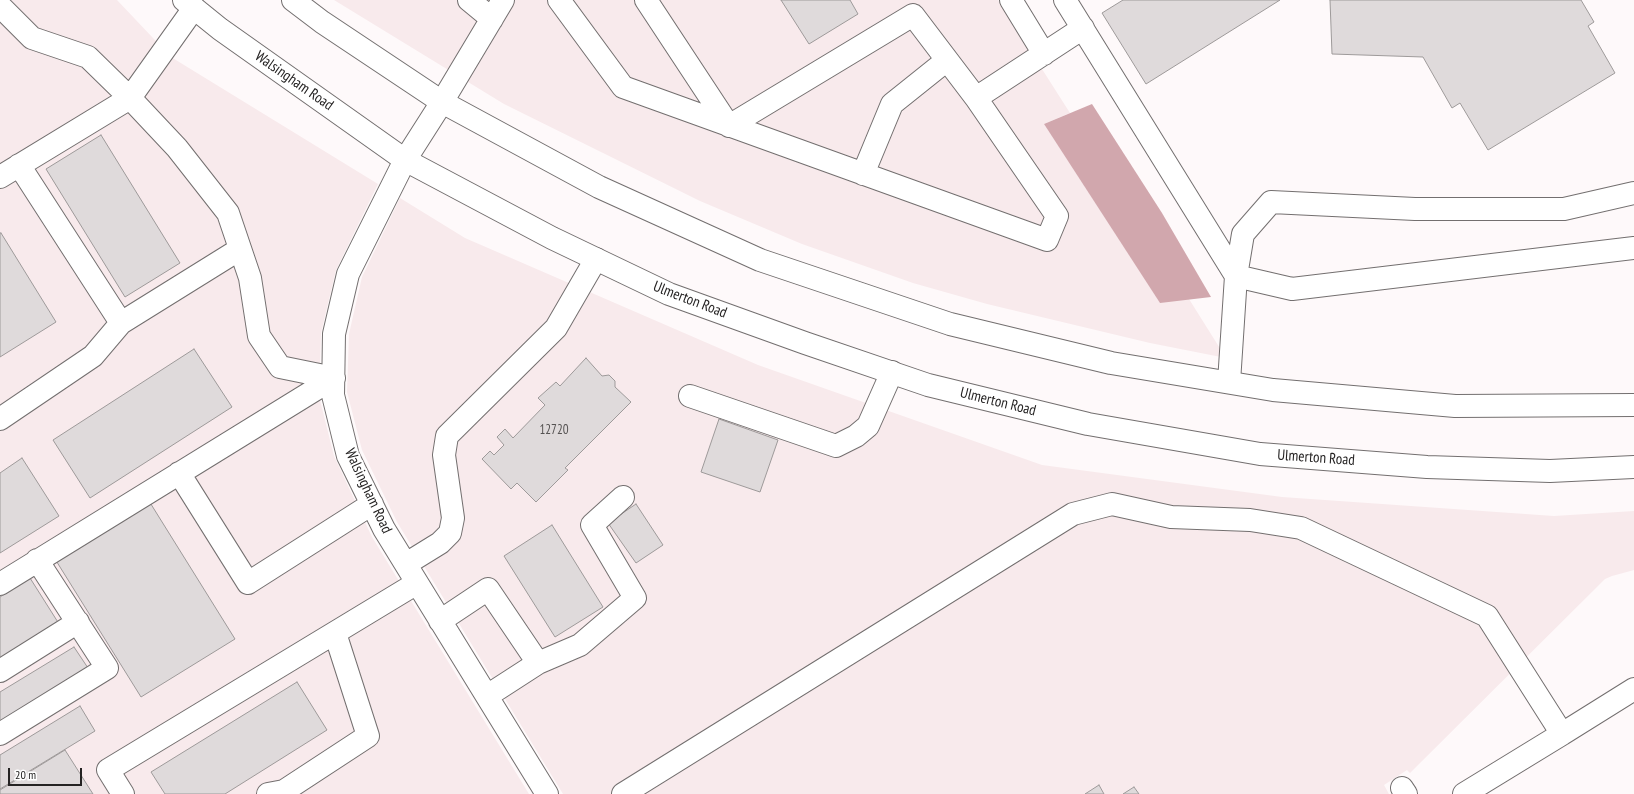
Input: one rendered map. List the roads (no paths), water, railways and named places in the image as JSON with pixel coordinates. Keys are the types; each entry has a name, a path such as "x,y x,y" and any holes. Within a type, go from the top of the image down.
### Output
{"main road":[{"path":"293,0 322,22 442,102 599,187 760,260 950,324 1111,363 1273,390 1455,406 1634,405"},
{"path":"469,0 492,19"},
{"name":"Walsingham Road","path":"503,0 442,102 405,160 348,274 334,334 333,395 348,456 384,530 547,794"},
{"path":"559,0 623,87 729,126 1048,240 1057,216 976,98 913,15 729,126"},
{"path":"646,0 729,126"},
{"path":"1011,0 1044,54"},
{"path":"1065,0 1236,276 1292,289 1634,248"},
{"path":"0,177 130,98 189,4"},
{"name":"Walsingham Road","path":"189,4 220,29 405,160"},
{"path":"0,6 32,38 88,58 130,98 177,148 228,213 250,278 259,336 280,366 334,378"},
{"path":"976,98 1083,28"},
{"path":"864,174 892,104 947,60"},
{"name":"Ulmerton Road","path":"405,160 552,238 669,294 928,385 1088,424 1260,454 1427,466 1542,471 1634,467"},
{"path":"19,165 121,323"},
{"path":"1228,382 1236,276 1243,234 1271,202 1415,209 1564,210 1634,193"},
{"path":"0,420 93,356 121,323 240,249"},
{"path":"406,564 440,543 450,533 454,518 444,455 447,436 556,328 596,259"},
{"path":"690,396 836,446 856,436 868,426 892,372"},
{"path":"0,584 334,378"},
{"path":"179,473 248,583 372,504"},
{"path":"487,696 538,663 580,645 635,598 592,525 623,497"},
{"path":"623,794 1073,514 1112,504 1171,516 1250,520 1301,528 1487,616 1562,734"},
{"path":"0,734 107,668 37,560"},
{"path":"123,794 108,770 417,583"},
{"path":"440,621 488,589 538,663"},
{"path":"0,672 78,622"},
{"path":"268,794 284,791 368,736 335,633"},
{"path":"1464,794 1634,689"}]}
